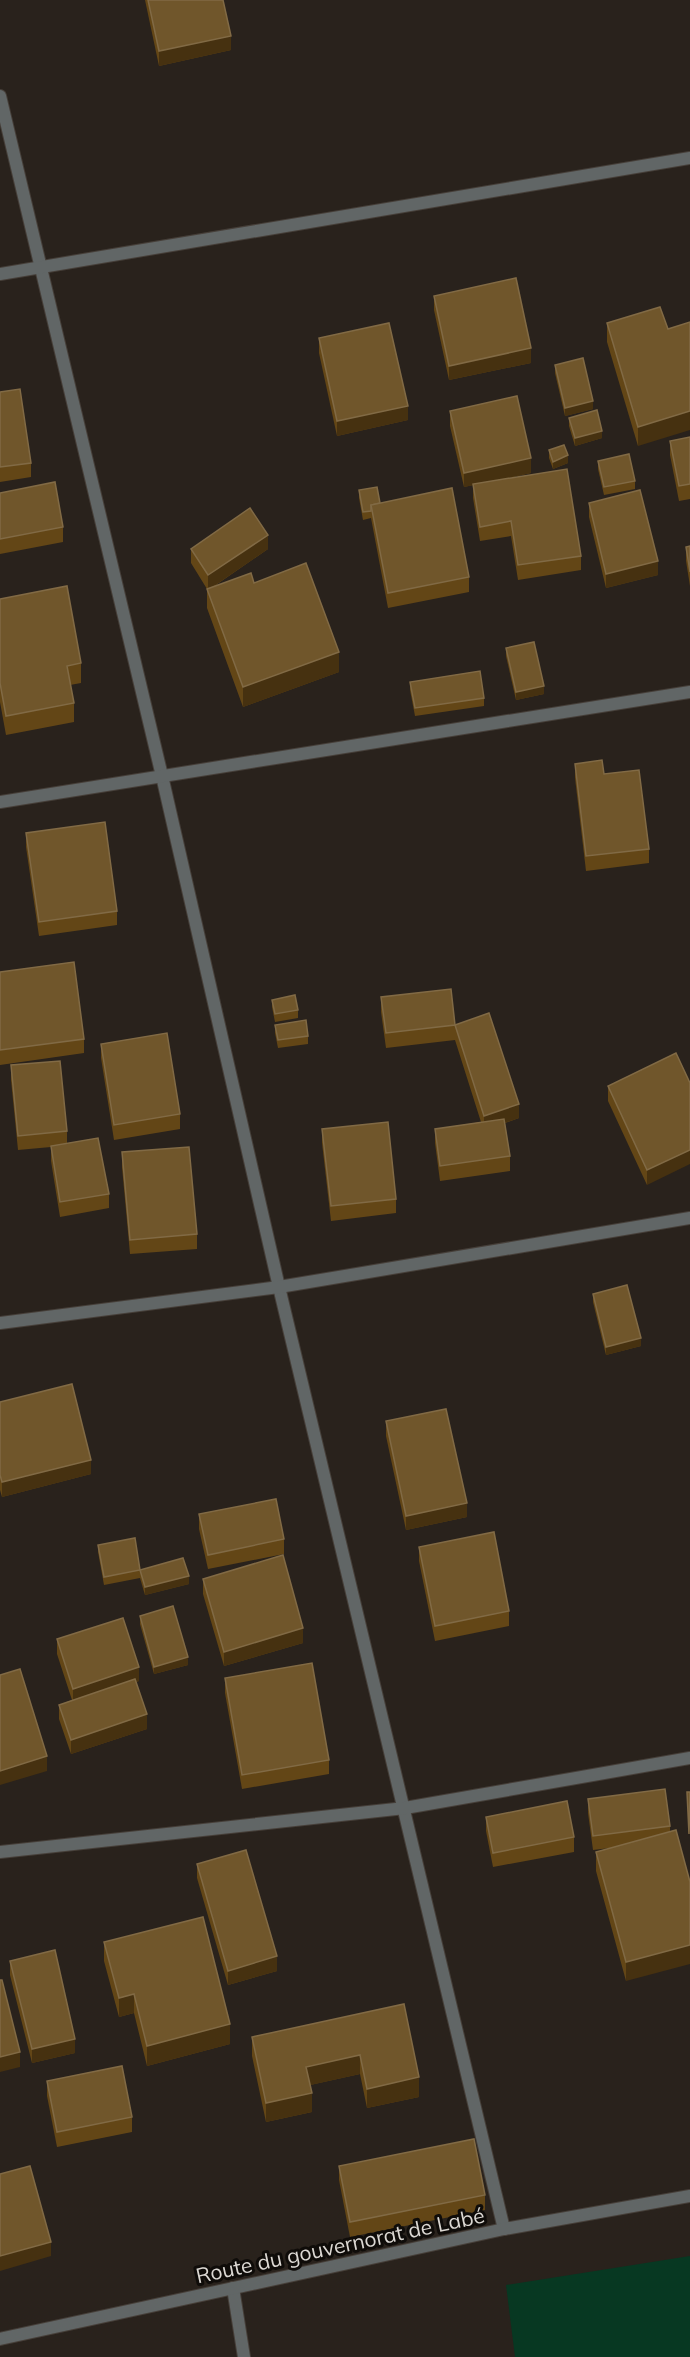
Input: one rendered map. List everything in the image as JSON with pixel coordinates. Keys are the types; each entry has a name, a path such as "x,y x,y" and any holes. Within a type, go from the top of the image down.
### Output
{"street":[{"path":"0,96 162,776 279,1287 504,2229"},
{"path":"0,274 690,158"},
{"path":"0,802 690,692"},
{"path":"0,1323 279,1287 690,1218"},
{"path":"0,1852 405,1808 690,1758"},
{"name":"Route du gouvernorat de Labé","path":"0,2339 504,2229 690,2196"},
{"path":"233,2288 244,2357"}],"green space":[{"path":"690,2256 690,2357 515,2357 506,2285"}],"building":[{"path":"148,0 223,0 231,36 159,51"},
{"path":"516,278 531,348 449,366 434,296"},
{"path":"660,307 668,329 690,322 690,411 638,427 607,323"},
{"path":"389,323 408,406 337,421 319,338"},
{"path":"583,358 593,401 565,408 555,365"},
{"path":"20,389 31,463 0,467 0,392"},
{"path":"517,396 531,458 464,473 450,411"},
{"path":"597,410 602,431 575,438 569,418"},
{"path":"690,437 690,484 679,486 670,441"},
{"path":"564,445 568,455 553,462 549,450"},
{"path":"629,454 635,481 604,487 598,461"},
{"path":"567,469 581,556 518,565 511,521 480,527 473,484"},
{"path":"55,482 63,527 0,539 0,493"},
{"path":"377,487 380,503 371,505 371,511 363,512 359,490"},
{"path":"452,488 469,577 388,593 371,505"},
{"path":"640,490 658,561 606,574 589,503"},
{"path":"250,508 268,535 208,575 191,549"},
{"path":"690,546 690,572 686,547"},
{"path":"306,563 339,652 243,687 207,589 251,573 254,583"},
{"path":"67,586 81,663 67,666 74,703 6,716 0,683 0,599"},
{"path":"534,642 544,686 516,692 506,648"},
{"path":"480,671 484,698 415,708 410,682"},
{"path":"602,760 604,774 639,770 649,849 586,856 575,764"},
{"path":"105,822 117,911 39,922 26,833"},
{"path":"74,962 84,1039 0,1050 0,972"},
{"path":"451,989 455,1025 386,1033 381,997"},
{"path":"295,995 298,1010 275,1014 272,1000"},
{"path":"489,1013 519,1104 484,1116 455,1025"},
{"path":"306,1020 308,1036 278,1040 275,1025"},
{"path":"167,1033 180,1114 114,1125 101,1044"},
{"path":"676,1053 690,1083 690,1150 647,1170 608,1086"},
{"path":"60,1061 67,1131 18,1136 11,1065"},
{"path":"504,1119 510,1156 440,1166 435,1129"},
{"path":"388,1122 396,1199 331,1206 322,1129"},
{"path":"98,1138 109,1194 60,1202 51,1146"},
{"path":"189,1147 197,1234 130,1240 122,1152"},
{"path":"627,1285 641,1338 606,1347 593,1294"},
{"path":"72,1384 91,1460 2,1482 0,1475 0,1402"},
{"path":"446,1409 467,1503 406,1516 386,1421"},
{"path":"276,1499 284,1539 208,1555 199,1514"},
{"path":"494,1532 509,1611 435,1626 419,1547"},
{"path":"135,1538 140,1570 104,1577 98,1545"},
{"path":"283,1555 303,1628 224,1652 203,1579"},
{"path":"183,1558 189,1576 145,1587 140,1570"},
{"path":"173,1606 188,1657 154,1667 140,1616"},
{"path":"123,1618 139,1667 73,1689 57,1639"},
{"path":"312,1663 329,1760 242,1775 225,1678"},
{"path":"20,1669 47,1756 0,1771 0,1675"},
{"path":"135,1679 147,1714 71,1740 59,1705"},
{"path":"665,1789 670,1826 593,1836 588,1799"},
{"path":"687,1792 690,1792 689,1834"},
{"path":"567,1801 574,1837 493,1853 486,1817"},
{"path":"676,1830 690,1882 690,1945 626,1962 596,1852"},
{"path":"246,1850 277,1956 228,1971 197,1864"},
{"path":"203,1917 230,2024 147,2046 134,1994 119,1998 104,1942"},
{"path":"55,1950 75,2039 32,2049 10,1961"},
{"path":"0,1980 2,1980 20,2052 0,2057"},
{"path":"404,2004 419,2077 367,2089 360,2055 306,2067 312,2093 266,2103 252,2037"},
{"path":"122,2066 132,2117 57,2132 47,2081"},
{"path":"474,2139 485,2195 350,2222 339,2166"},
{"path":"30,2166 51,2242 0,2256 0,2174"}]}
